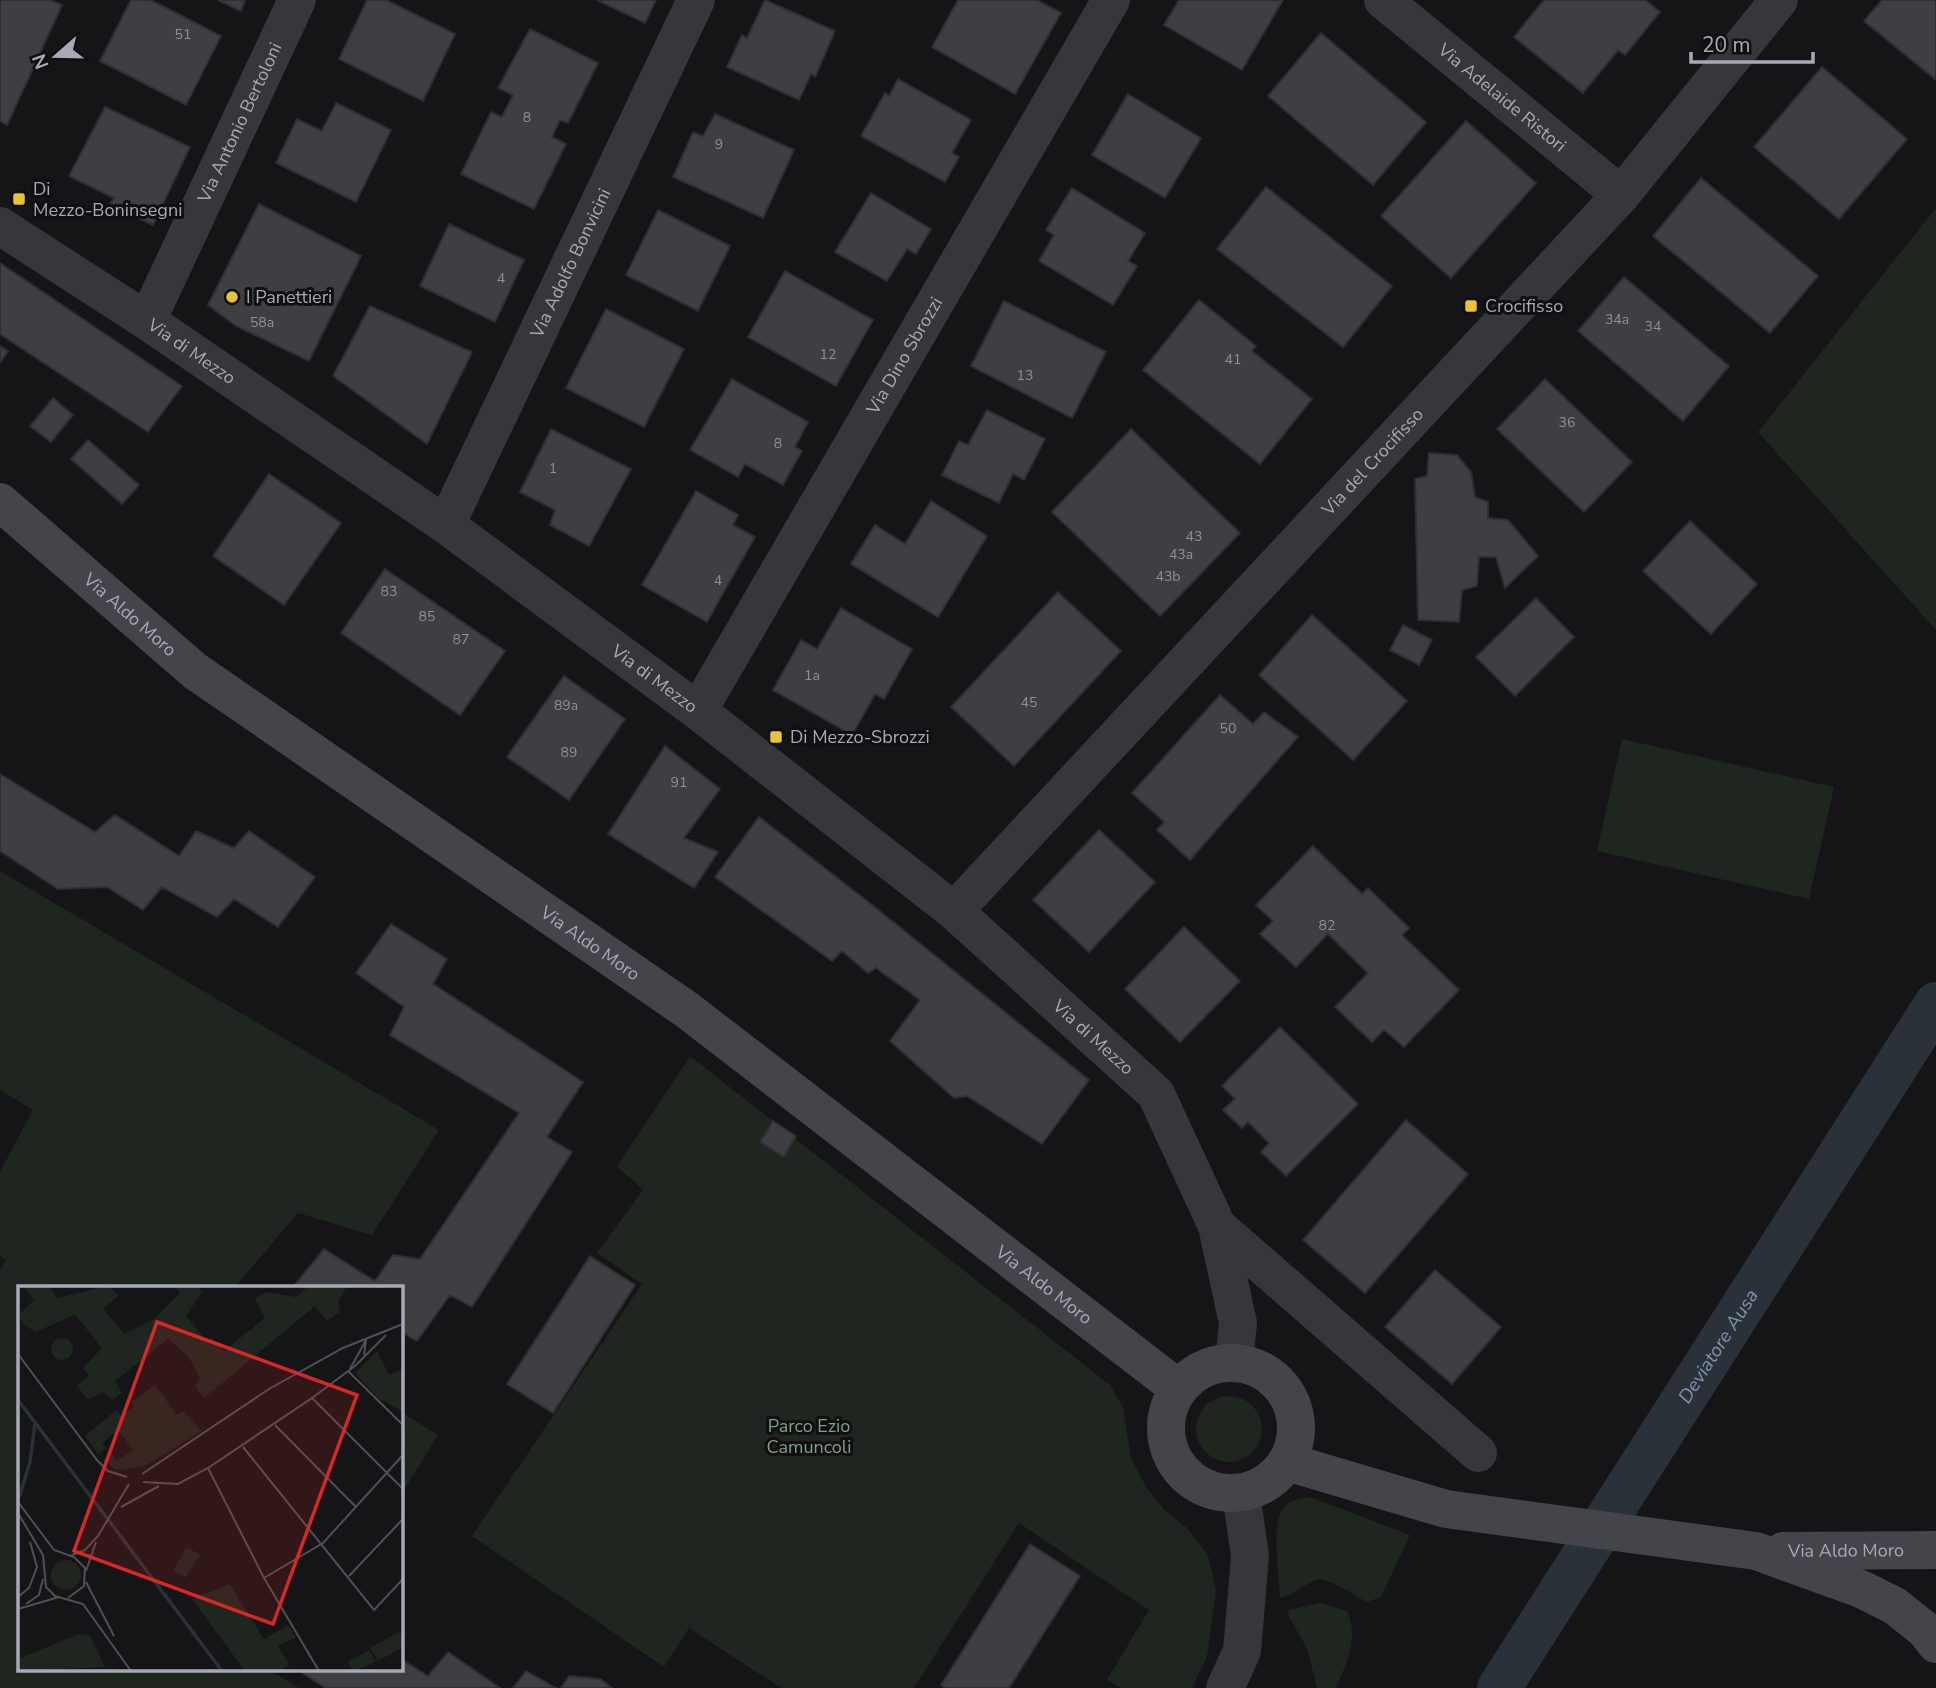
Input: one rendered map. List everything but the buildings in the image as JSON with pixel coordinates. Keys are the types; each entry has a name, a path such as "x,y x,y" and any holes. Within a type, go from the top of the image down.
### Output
{"street":[{"name":"Via Antonio Bertoloni","path":"147,321 297,0"},
{"name":"Via Adolfo Bonvicini","path":"446,525 696,0"},
{"name":"Via Dino Sbrozzi","path":"698,711 1111,0"},
{"name":"Via Adelaide Ristori","path":"1383,0 1621,195"},
{"name":"Via del Crocifisso","path":"954,911 1621,195 1779,0"},
{"name":"Via di Mezzo","path":"0,226 147,321 446,525 698,711 954,911 1156,1094 1217,1226 1238,1323 1234,1363"},
{"name":"Via Aldo Moro","path":"0,502 195,671 687,1010 1179,1389"},
{"name":"Via di Mezzo","path":"1217,1226 1478,1453"},
{"path":"1234,1363 1253,1367 1270,1376 1284,1390 1293,1407 1297,1426 1295,1445 1287,1462 1275,1477 1260,1488 1241,1493 1220,1493 1199,1485 1182,1471 1170,1452 1167,1420 1169,1409 1179,1389 1194,1374 1214,1365 1234,1363"},
{"path":"1287,1462 1446,1509 1756,1551 1861,1589 1895,1606 1925,1630 1936,1644"},
{"path":"1225,1688 1242,1651 1250,1556 1241,1493"},
{"name":"Via Aldo Moro","path":"1756,1551 1936,1550"}],"green space":[{"path":"1936,208 1936,630 1758,432"},
{"path":"1622,739 1834,787 1809,899 1597,851"},
{"path":"0,871 439,1130 372,1235 298,1213 236,1286 18,1286 18,1670 270,1670 299,1688 0,1688 0,1270 6,1260 0,1256 0,1172 33,1110 0,1090"},
{"name":"Parco Ezio Camuncoli","path":"690,1056 1110,1385 1123,1407 1131,1459 1147,1488 1164,1510 1187,1528 1208,1555 1216,1591 1207,1657 1192,1688 1121,1688 1107,1680 1149,1610 1019,1523 914,1688 781,1688 689,1628 664,1667 472,1536 642,1284 597,1253 643,1190 617,1166"},
{"path":"1229,1396 1242,1399 1252,1406 1259,1416 1262,1429 1259,1442 1252,1452 1242,1459 1229,1462 1216,1459 1206,1452 1199,1442 1196,1429 1199,1416 1206,1406 1216,1399"},
{"path":"402,1413 438,1435 402,1493"},
{"path":"1310,1497 1410,1535 1381,1597 1367,1602 1334,1584 1316,1580 1280,1598 1277,1536 1280,1513 1290,1502"},
{"path":"1320,1603 1347,1611 1352,1630 1350,1650 1336,1688 1317,1688 1307,1648 1289,1617 1288,1610"}],"waterway":[{"name":"Deviatore Ausa","path":"1499,1688 1936,1004"}],"place":[{"name":"Di Mezzo-Boninsegni","path":"19,199"},
{"name":"I Panettieri","path":"232,297"},
{"name":"Crocifisso","path":"1471,306"},
{"name":"Di Mezzo-Sbrozzi","path":"776,737"}]}
